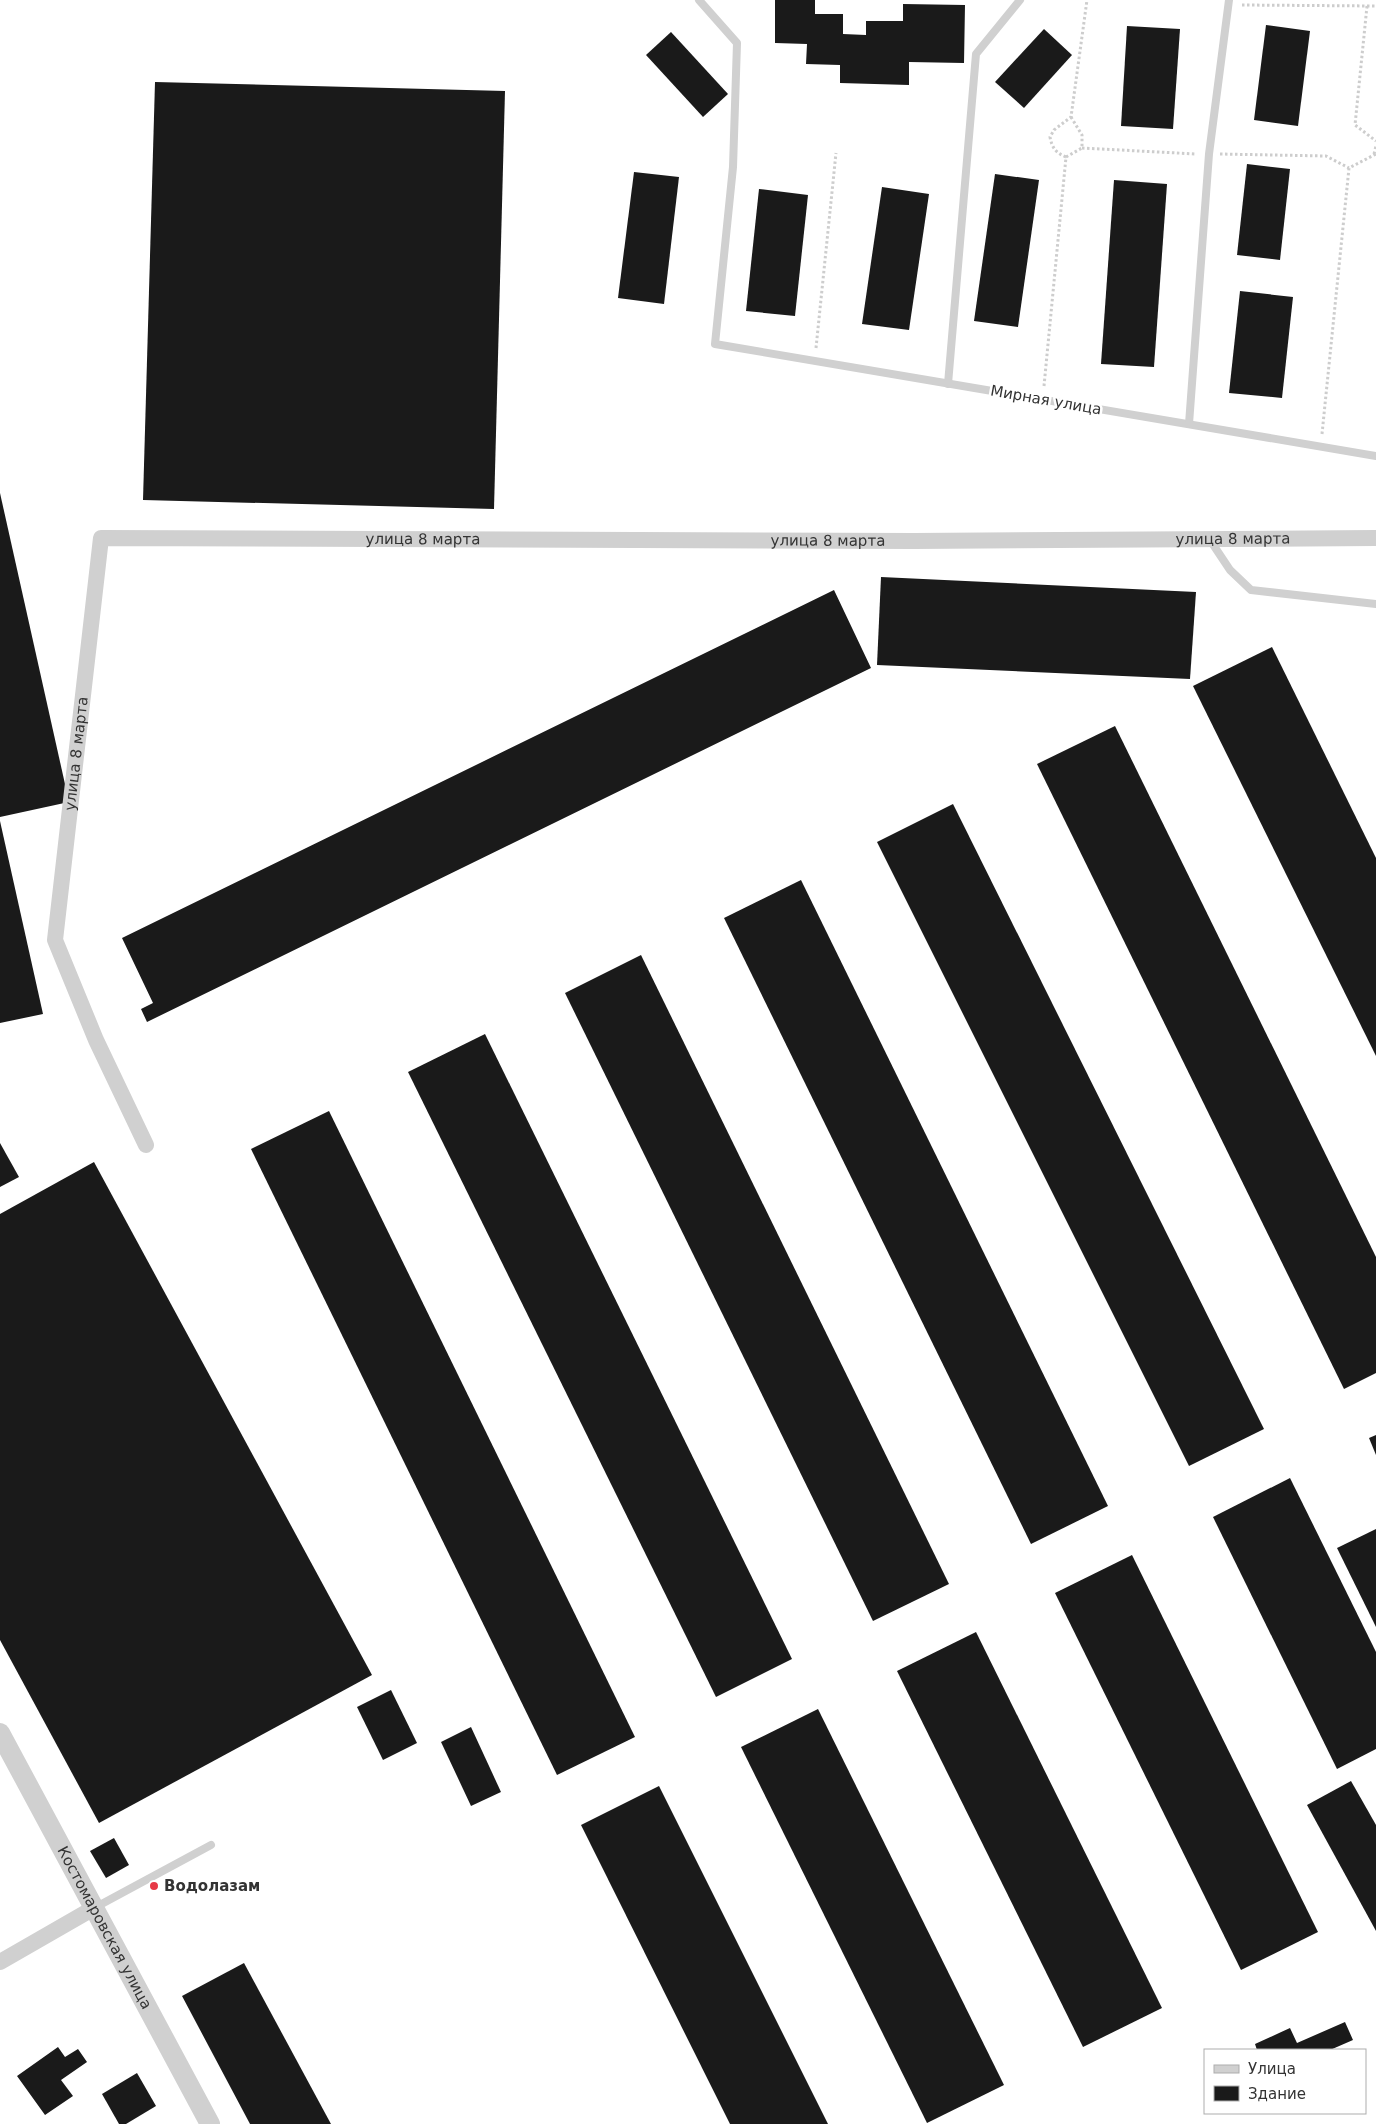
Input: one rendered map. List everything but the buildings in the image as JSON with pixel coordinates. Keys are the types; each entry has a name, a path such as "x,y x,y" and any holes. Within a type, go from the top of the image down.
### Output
{"street":[{"name":"улица 8 марта","path":"146,1146 96,1040 55,940 101,538 904,541 1376,538"},
{"name":"Костомаровская улица","path":"0,1733 210,2124"},
{"path":"0,1962 94,1908"}],"lane":[{"name":"Мирная улица","path":"699,0 737,43 733,167 715,344 1376,456"},
{"path":"948,384 976,54 1020,0"},
{"path":"1189,424 1209,154 1229,2"},
{"path":"1209,539 1230,570 1250,590 1376,604"},
{"path":"94,1908 211,1845"}],"path":[{"path":"1082,148 1082,134 1071,116 1087,0"},
{"path":"1229,2 1376,6"},
{"path":"1367,6 1355,125 1376,141"},
{"path":"1071,116 1054,130 1050,138 1052,146 1058,154 1066,157 1082,148 1209,154 1326,156 1349,168"},
{"path":"1349,168 1375,154 1376,146"},
{"path":"815,361 836,153"},
{"path":"1043,400 1066,157"},
{"path":"1321,447 1349,168"}],"place":[{"name":"Водолазам","path":"154,1886"}]}
